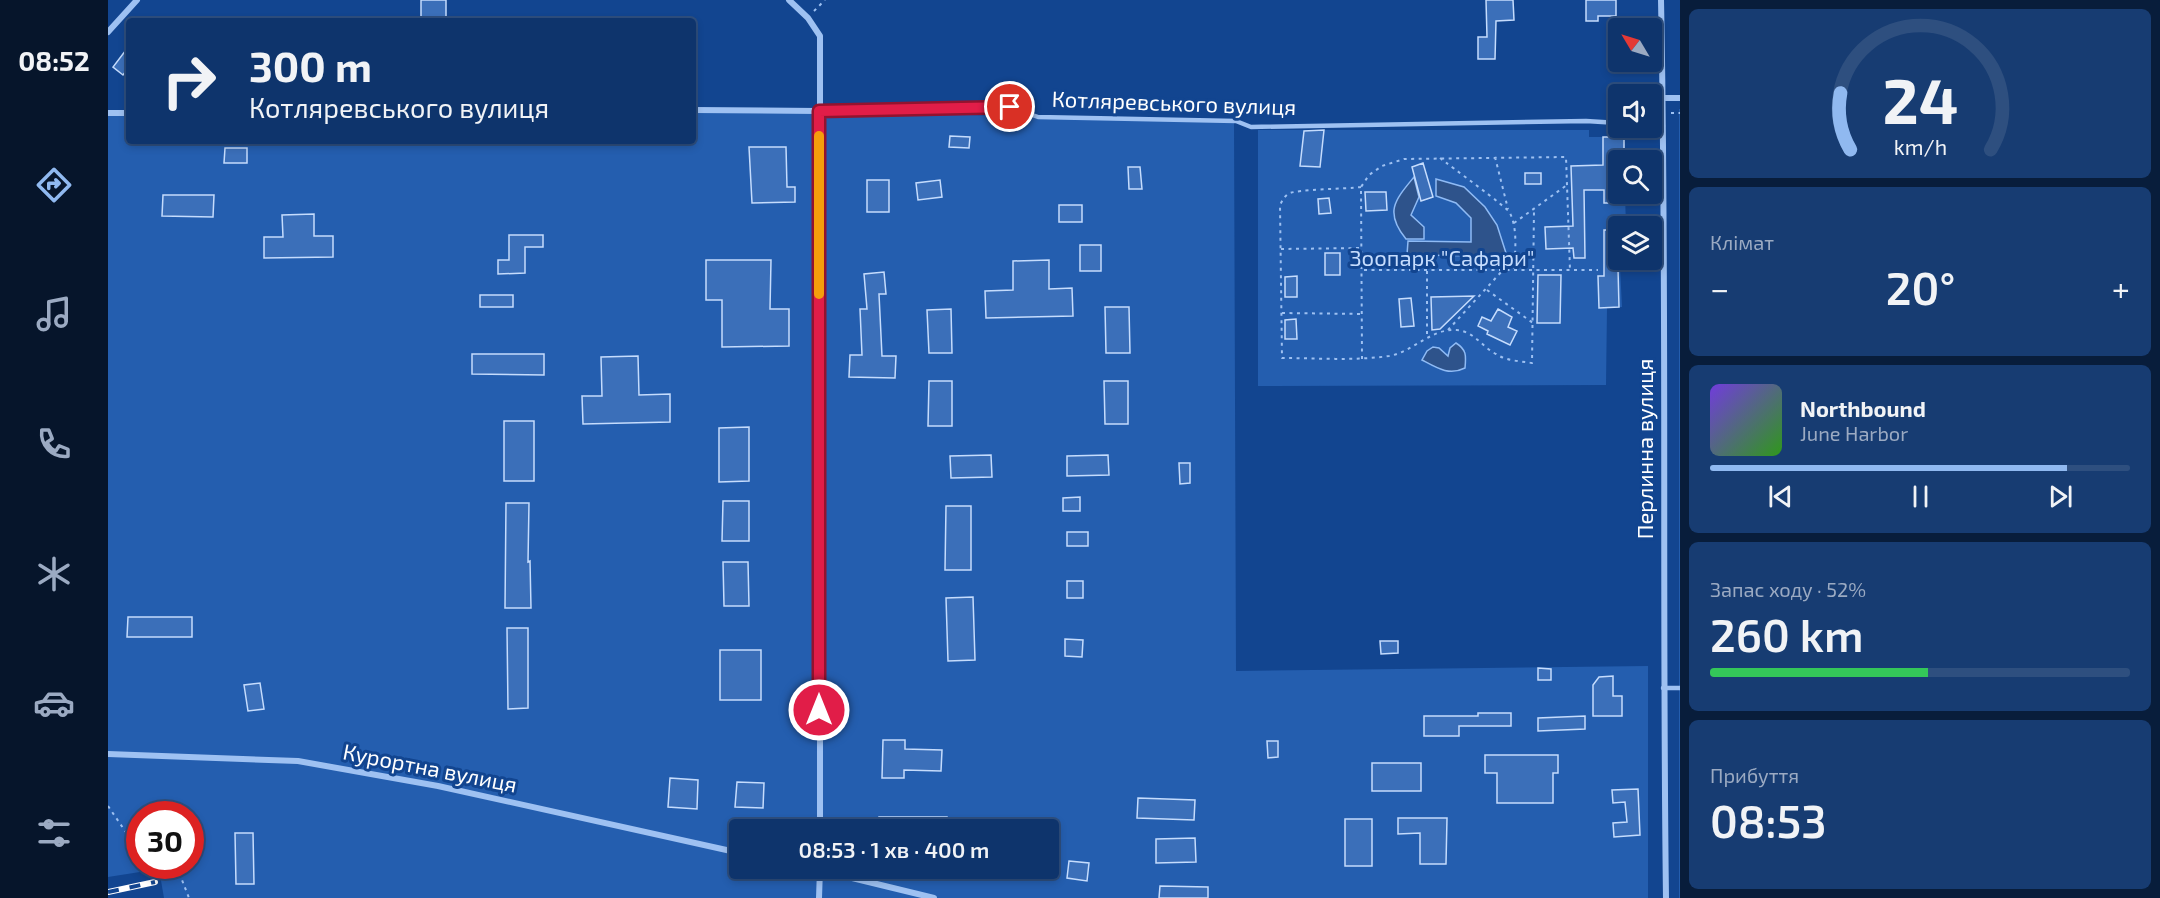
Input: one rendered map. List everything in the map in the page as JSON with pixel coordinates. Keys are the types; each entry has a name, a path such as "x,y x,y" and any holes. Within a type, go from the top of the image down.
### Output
{"street":[{"path":"108,32 137,0"},
{"path":"789,0 808,18 820,36 820,819"},
{"name":"Перлинна вулиця","path":"1661,0 1663,688 1666,898"},
{"path":"1663,98 1680,98"},
{"name":"Котляревського вулиця","path":"696,110 819,111"},
{"path":"108,113 126,113"},
{"name":"Курортна вулиця","path":"108,754 298,761 438,786 729,851"},
{"path":"819,898 820,879"},
{"path":"859,879 934,898"}],"lane":[{"name":"Котляревського вулиця","path":"819,111 1010,107 1038,117 1236,121 1251,127 1608,122"},
{"path":"1663,688 1680,688"}],"path":[{"path":"808,18 825,0"},
{"path":"1438,157 1509,210"},
{"path":"1362,358 1363,270 1360,187 1369,175 1393,161 1438,157 1566,158 1570,270"},
{"path":"1495,157 1514,223 1515,270"},
{"path":"1514,223 1567,185"},
{"path":"1360,187 1295,191 1283,199 1280,206 1282,358 1362,358 1401,353 1427,338 1448,330 1503,270"},
{"path":"1448,330 1467,333 1502,358 1532,363 1534,210"},
{"path":"1281,249 1362,248"},
{"path":"1363,270 1598,270"},
{"path":"1427,271 1427,338"},
{"path":"1486,290 1533,323"},
{"path":"1282,314 1363,314"},
{"path":"108,806 126,831"},
{"path":"182,879 189,898"}],"green space":[{"path":"1680,109 1680,898 1679,898"},
{"path":"696,110 821,111 1234,122 1236,671 1648,666 1648,898 164,898 161,879 204,879 204,801 126,801 126,874 108,877 108,113 126,113 126,144 696,144"},
{"name":"Зоопарк \"Сафари\"","path":"1258,130 1589,130 1589,137 1624,138 1625,150 1608,150 1608,204 1625,204 1626,216 1608,216 1608,270 1620,270 1622,307 1607,308 1606,385 1258,386"}],"shaded area":[{"path":"1414,177 1419,197 1411,215 1424,227 1424,239 1406,239 1395,221 1397,200"},
{"path":"1436,179 1464,187 1485,207 1497,225 1506,253 1496,256 1407,255 1408,241 1471,242 1471,218 1456,203 1436,196"},
{"path":"1456,343 1465,354 1465,368 1448,371 1422,360 1427,351 1433,347 1439,348 1448,356 1450,348"}],"building":[{"path":"421,0 446,0 446,18 421,18"},
{"path":"1486,0 1513,0 1514,20 1496,21 1495,59 1478,59 1478,37 1487,37"},
{"path":"1586,0 1616,0 1616,16 1598,16 1598,21 1586,21"},
{"path":"126,50 126,71 123,75 113,67"},
{"path":"1324,130 1320,167 1300,166 1304,131"},
{"path":"950,136 970,137 969,148 949,147"},
{"path":"1603,137 1624,138 1624,150 1608,150 1608,203 1604,203 1604,190 1584,190 1585,258 1574,258 1573,248 1546,249 1545,227 1573,226 1571,166 1603,165"},
{"path":"749,147 786,147 787,187 795,187 795,202 752,203"},
{"path":"225,148 247,148 247,163 224,163"},
{"path":"1423,163 1433,197 1421,201 1412,167"},
{"path":"1128,167 1140,167 1142,189 1129,189"},
{"path":"1525,173 1541,173 1541,184 1525,184"},
{"path":"867,180 889,180 889,212 867,212"},
{"path":"940,180 942,197 918,200 916,183"},
{"path":"1365,192 1386,192 1387,210 1366,211"},
{"path":"163,195 214,195 213,217 162,216"},
{"path":"1329,198 1331,213 1319,214 1318,199"},
{"path":"1059,205 1082,205 1082,222 1059,222"},
{"path":"314,214 314,236 333,236 333,257 264,258 264,237 283,237 282,215"},
{"path":"1604,230 1608,230 1608,270 1618,270 1619,307 1599,308 1598,276 1604,276"},
{"path":"509,235 543,235 543,247 525,247 525,273 498,274 498,260 509,260"},
{"path":"1080,245 1101,245 1101,271 1080,271"},
{"path":"1325,253 1340,253 1340,275 1325,275"},
{"path":"706,260 771,260 770,309 789,309 789,346 722,347 722,300 706,300"},
{"path":"1049,260 1049,289 1072,288 1073,316 986,318 985,291 1013,290 1013,261"},
{"path":"884,272 886,294 879,294 882,356 896,356 895,378 849,377 850,355 862,355 860,309 867,309 864,274"},
{"path":"1538,275 1561,275 1560,323 1537,323"},
{"path":"1297,276 1297,297 1285,297 1285,277"},
{"path":"480,295 513,295 513,307 480,307"},
{"path":"1474,296 1440,329 1432,330 1431,297"},
{"path":"1411,298 1414,326 1401,327 1399,299"},
{"path":"1105,307 1129,307 1130,353 1106,353"},
{"path":"951,309 952,353 929,353 927,310"},
{"path":"1498,309 1512,317 1508,327 1517,331 1510,345 1487,334 1488,331 1478,326 1482,317 1491,321"},
{"path":"1296,319 1297,339 1285,339 1285,320"},
{"path":"472,354 544,354 544,375 472,374"},
{"path":"638,356 639,395 670,394 670,422 583,424 582,396 602,396 601,357"},
{"path":"929,381 952,381 952,426 928,426"},
{"path":"1104,381 1128,381 1128,424 1105,424"},
{"path":"504,421 534,421 534,481 504,481"},
{"path":"749,427 749,481 719,482 719,428"},
{"path":"991,455 992,477 951,478 950,456"},
{"path":"1108,455 1109,475 1067,476 1067,456"},
{"path":"1179,463 1190,463 1190,483 1180,484"},
{"path":"1080,497 1080,511 1063,511 1063,498"},
{"path":"723,501 749,501 749,541 722,541"},
{"path":"506,503 529,503 528,562 530,561 531,608 505,608"},
{"path":"946,506 971,506 971,570 945,570"},
{"path":"1067,532 1088,532 1088,546 1067,546"},
{"path":"723,562 748,562 749,606 724,606"},
{"path":"1067,581 1083,581 1083,598 1067,598"},
{"path":"973,597 975,660 948,661 946,598"},
{"path":"128,617 192,617 192,637 127,637"},
{"path":"507,628 528,628 528,708 508,709"},
{"path":"1065,639 1083,640 1082,657 1065,656"},
{"path":"1380,641 1398,641 1398,653 1381,654"},
{"path":"720,650 761,650 761,700 720,700"},
{"path":"1538,668 1551,669 1551,680 1538,680"},
{"path":"1613,676 1613,696 1622,696 1622,716 1593,716 1593,685 1599,677"},
{"path":"260,683 264,709 248,711 244,685"},
{"path":"1478,713 1511,713 1511,726 1459,726 1459,736 1424,736 1424,716 1478,716"},
{"path":"1585,716 1585,729 1538,731 1538,718"},
{"path":"883,740 905,740 905,749 942,750 941,771 904,770 904,778 882,778"},
{"path":"1267,741 1278,741 1278,757 1268,758"},
{"path":"1485,755 1558,755 1558,773 1553,773 1553,803 1497,803 1497,773 1485,773"},
{"path":"1372,763 1421,763 1421,791 1372,791"},
{"path":"670,778 698,780 697,809 668,807"},
{"path":"737,782 764,783 763,808 735,807"},
{"path":"1638,789 1640,835 1614,837 1613,823 1627,822 1625,802 1613,803 1612,790"},
{"path":"1138,798 1195,800 1194,820 1137,818"},
{"path":"879,817 947,817 947,819 879,819"},
{"path":"1398,818 1447,818 1446,864 1420,864 1420,833 1398,834"},
{"path":"1345,819 1372,819 1372,866 1345,866"},
{"path":"235,833 253,833 254,884 236,884"},
{"path":"1195,838 1196,862 1156,863 1156,839"},
{"path":"1069,861 1089,863 1087,881 1067,878"},
{"path":"1160,886 1208,887 1208,898 1159,898"}],"railway":[{"path":"108,892 155,882"}],"slow traffic":[{"path":"819,136 819,294"}],"route":[{"path":"819,710 819,111 1010,107"}]}
